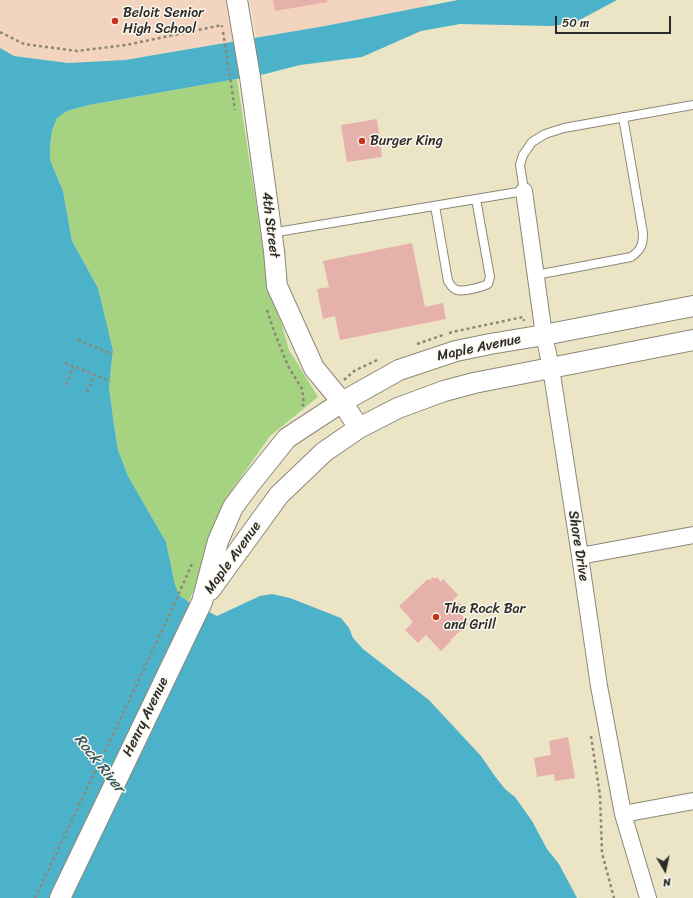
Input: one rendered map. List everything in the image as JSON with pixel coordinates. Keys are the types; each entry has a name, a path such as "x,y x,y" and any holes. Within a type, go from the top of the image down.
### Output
{"street":[{"name":"4th Street","path":"238,0 233,35 250,76 274,251 277,286 314,368 337,396 359,428"},
{"name":"Shore Drive","path":"524,191 536,275 536,337 551,368 580,556 598,686 623,814 648,898"},
{"name":"Maple Avenue","path":"202,602 218,542 233,507 287,438 337,396 420,362 456,351 693,306"},
{"name":"Maple Avenue","path":"202,602 279,495 324,452 359,428 398,408 444,391 474,383 693,340"},
{"path":"580,556 693,535"},
{"name":"Henry Avenue","path":"60,898 202,602"},
{"path":"623,814 693,801"}],"lane":[{"path":"271,233 524,191 520,165 523,155 532,142 545,134 564,128 693,105"},
{"path":"536,275 632,257 638,251 643,242 643,234 622,117"},
{"path":"435,206 448,281 452,287 457,290 479,288 488,284 490,277 476,199"}],"path":[{"path":"0,32 24,44 77,51 126,45 222,25"},
{"path":"230,81 233,35"},
{"path":"413,345 457,330 523,317 536,337"},
{"path":"78,340 112,354"},
{"path":"337,396 354,371 381,359"},
{"path":"65,363 110,381"},
{"path":"66,386 73,367"},
{"path":"87,392 94,375"},
{"path":"35,898 186,579"},
{"path":"591,733 600,795 602,852 614,898"}],"shaded area":[{"name":"Beloit Senior High School","path":"0,0 227,0 234,42 125,60 68,63 14,56 0,48"},
{"path":"250,0 427,0 428,6 257,38"}],"green space":[{"path":"237,79 266,269 289,350 318,397 270,436 232,490 189,602 179,595 175,585 166,542 128,476 118,450 109,387 113,350 98,288 72,241 63,191 50,160 50,145 52,131 57,118 67,111 89,105"}],"water":[{"name":"Rock River","path":"458,0 617,0 574,23 551,26 460,24 421,31 362,57 300,65 265,74 89,105 67,111 57,118 52,131 50,160 63,191 72,241 98,288 113,350 109,387 118,450 128,476 166,542 175,585 179,595 189,602 217,616 260,596 272,594 290,598 341,618 349,628 353,638 363,649 429,700 481,756 494,775 505,789 515,797 532,821 547,849 559,864 577,898 0,898 0,48 14,56 68,63 125,60 325,26"}],"building":[{"path":"273,0 327,0 327,2 275,11"},
{"name":"Burger King","path":"377,119 382,157 347,162 341,125"},
{"path":"412,243 425,307 443,303 446,319 340,340 335,316 323,319 317,289 329,287 323,261"},
{"name":"The Rock Bar and Grill","path":"433,577 435,579 437,577 441,582 443,579 458,595 450,605 453,608 459,603 464,608 459,612 469,624 450,640 451,641 441,651 426,635 418,643 405,630 413,622 399,606 428,579 430,580"},
{"path":"568,737 575,778 555,781 554,774 537,777 534,758 551,755 549,741"}],"place":[{"name":"Beloit Senior High School","path":"115,21"},
{"name":"Burger King","path":"362,141"},
{"name":"The Rock Bar and Grill","path":"436,617"}]}
